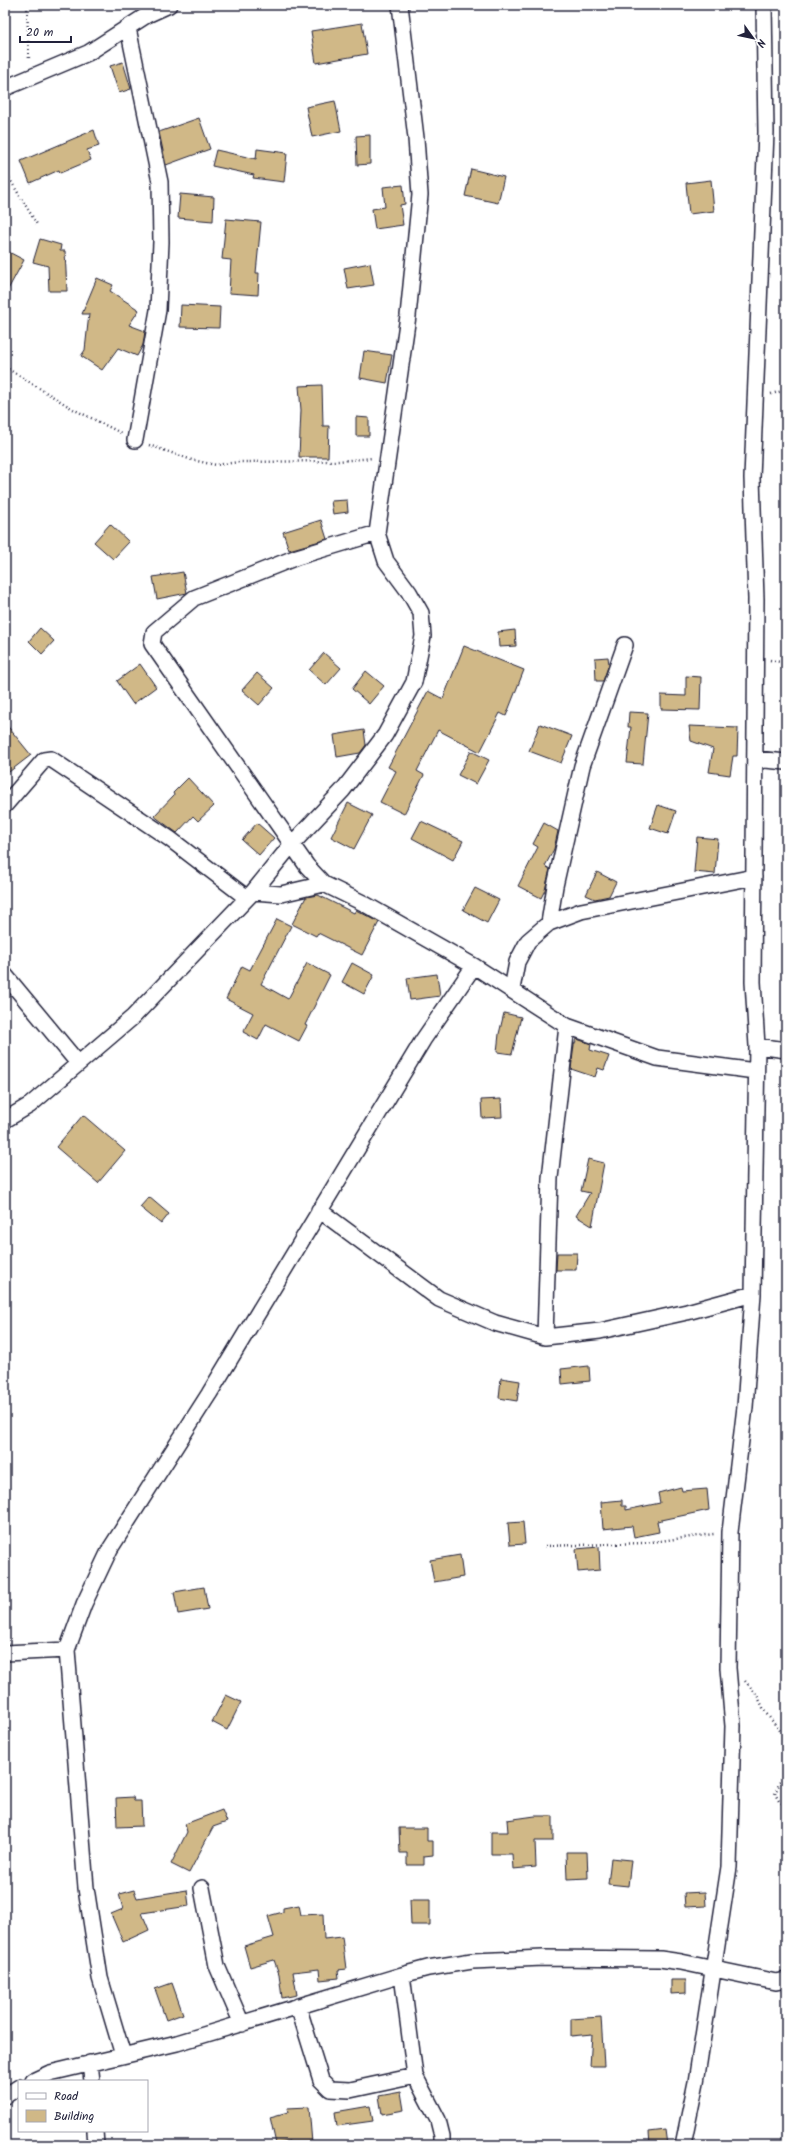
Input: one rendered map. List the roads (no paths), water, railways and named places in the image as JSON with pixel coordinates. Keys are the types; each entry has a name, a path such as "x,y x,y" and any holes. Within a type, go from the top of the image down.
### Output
{"street":[{"path":"5,88 88,53 169,5"},
{"path":"5,1120 30,1105 78,1062 133,1017 250,895 292,844 343,790 385,735 414,682 423,636 421,613 409,592 386,561 377,533 386,457 408,316 420,195 416,138 400,5"},
{"path":"683,2145 696,2082 729,1867 733,1726 728,1668 730,1532 745,1407 753,1294 756,1046 754,982 754,877 756,599 752,478 766,132 764,5"},
{"path":"128,28 146,106 160,189 161,242 158,310 136,440"},
{"path":"377,533 297,557 194,598 154,632 152,644 307,866 324,884 363,903 474,966 512,989 567,1026 657,1058 755,1071"},
{"path":"549,923 555,886 582,766 625,645"},
{"path":"5,805 44,760 51,759 250,895 281,894 324,884"},
{"path":"756,759 786,762"},
{"path":"512,989 517,962 528,941 549,923 581,911 754,877"},
{"path":"123,2055 100,1978 86,1888 67,1650 84,1604 110,1549 209,1394 423,1040 474,966"},
{"path":"5,975 78,1062"},
{"path":"545,1337 550,1178 567,1026"},
{"path":"756,1046 786,1050"},
{"path":"319,1210 439,1299 495,1323 545,1337 600,1331 687,1312 753,1294"},
{"path":"5,1653 67,1650"},
{"path":"202,1888 217,1966 242,2024"},
{"path":"35,2080 50,2073 177,2043 402,1975 428,1968 472,1961 543,1958 660,1959 776,1982 786,1980"},
{"path":"402,1975 415,2076 438,2120 442,2136 442,2145"},
{"path":"298,2006 321,2080 330,2088 350,2090 415,2076"},
{"path":"90,2063 92,2080"},
{"path":"5,2096 18,2088"},
{"path":"95,2132 96,2145"}]}
